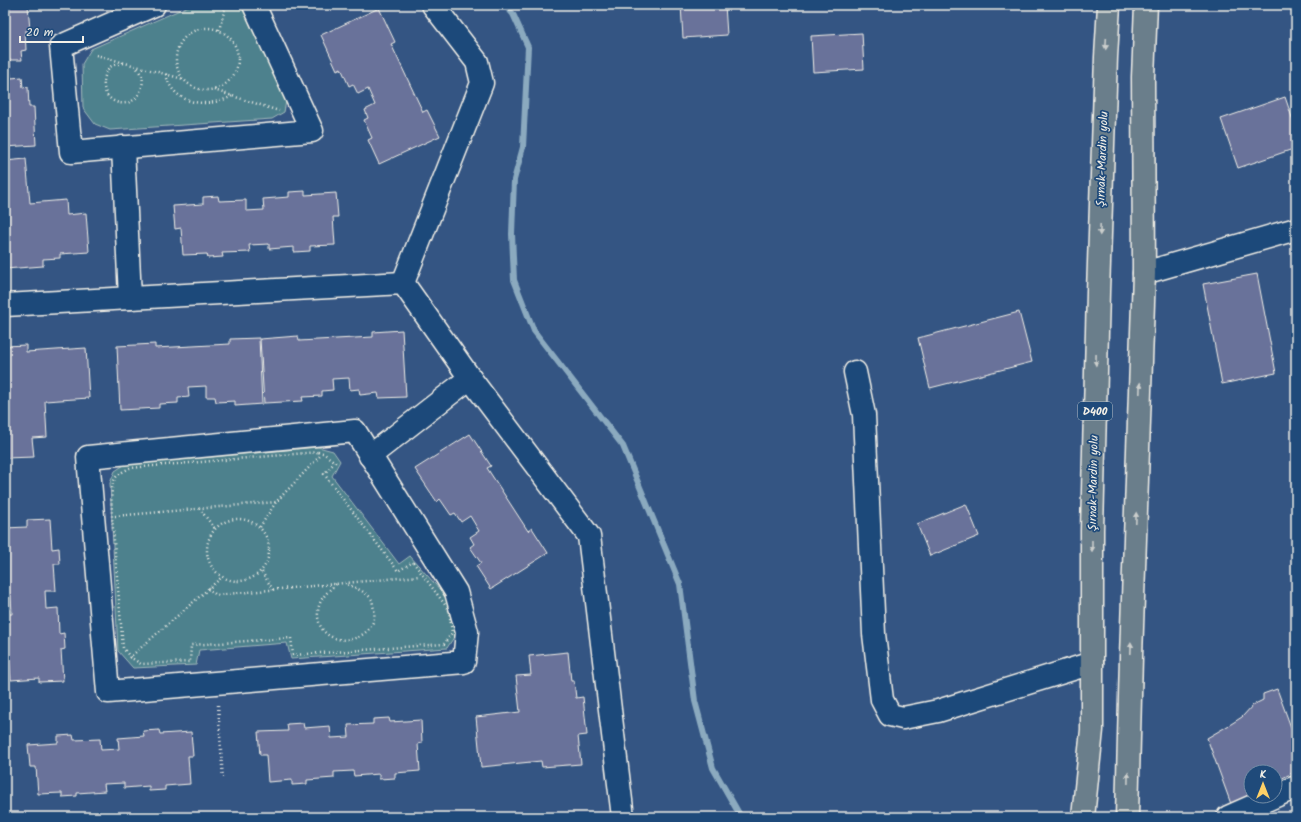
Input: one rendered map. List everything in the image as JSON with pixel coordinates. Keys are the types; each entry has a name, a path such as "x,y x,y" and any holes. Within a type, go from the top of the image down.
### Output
{"highway":[{"name":"Şırnak-Mardin yolu","path":"1083,817 1092,730 1092,530 1098,292 1109,5"},
{"path":"1127,817 1131,641 1144,272 1144,77 1146,5"}],"street":[{"path":"154,5 61,46 71,152 312,131 254,5"},
{"path":"403,283 482,83 477,62 433,5"},
{"path":"123,147 130,298"},
{"path":"1144,272 1296,229"},
{"path":"5,305 403,283"},
{"path":"403,283 470,378 589,536 623,817"},
{"path":"855,372 864,415 874,634 882,700 890,715 903,718 938,711 1092,663"},
{"path":"370,456 470,378"},
{"path":"355,431 370,456 456,592 468,632 464,662 108,692 103,517 88,457 355,431"},
{"path":"1228,817 1296,787"}],"path":[{"path":"219,30 226,5"},
{"path":"213,90 229,82 234,75 238,66 237,49 233,41 226,34 219,30 201,28 193,31 186,37 180,44 177,52 176,61 178,69 188,83 196,88 213,90 273,109 309,124"},
{"path":"61,46 184,79"},
{"path":"126,63 112,65 106,70 103,87 106,94 112,100 126,103 136,99 142,86 142,78 136,66"},
{"path":"166,74 170,87 174,92 196,103 215,103 232,96"},
{"path":"260,527 276,502 323,453 340,432"},
{"path":"318,452 323,453 335,462 324,474 398,571 413,562 449,610 452,633 444,644 293,655 291,638 191,645 190,662 141,664 130,657 123,648 103,517 112,496 116,476 130,468 318,452"},
{"path":"103,517 276,502"},
{"path":"200,508 215,529"},
{"path":"237,519 249,521 260,527 267,537 270,549 268,561 262,572 252,579 240,582 228,580 217,574 210,564 207,552 209,540 215,529 225,522 237,519"},
{"path":"262,572 273,590"},
{"path":"208,588 216,595 445,574"},
{"path":"107,676 222,577"},
{"path":"337,584 324,594 320,602 318,612 319,622 326,633 337,639 348,640 364,633 373,622 374,613 372,600 363,592 344,583"},
{"path":"216,682 223,780"}],"green space":[{"path":"191,5 241,5 286,101 284,112 272,119 110,130 95,124 83,108 82,64 91,49"},
{"path":"318,447 333,451 340,461 332,476 399,564 410,556 451,602 456,634 447,648 291,659 287,643 199,650 196,665 133,668 118,651 110,483 115,471 124,465"}],"building":[{"path":"5,5 28,5 30,31 25,31 26,50 21,51 22,60 10,60 11,78 22,77 23,88 28,87 29,107 34,107 36,145 5,147"},
{"path":"681,5 725,5 727,35 683,38"},
{"path":"379,8 395,42 391,44 423,112 427,110 440,136 379,164 368,140 372,138 364,120 368,118 365,110 375,105 368,89 358,94 353,84 349,86 341,68 337,70 321,35"},
{"path":"862,33 864,69 813,72 811,36"},
{"path":"1285,97 1296,129 1296,148 1238,168 1221,119"},
{"path":"26,159 30,203 66,200 67,215 86,213 89,252 60,254 60,258 43,259 43,266 5,269 5,161"},
{"path":"305,191 305,195 336,193 338,217 333,217 335,245 310,246 310,251 294,252 294,247 269,249 269,244 249,245 250,252 222,253 223,257 208,258 207,254 183,255 181,228 175,229 173,206 203,204 203,197 218,196 219,201 246,200 246,211 264,210 263,199 289,197 289,192"},
{"path":"1257,274 1276,373 1222,384 1203,284"},
{"path":"1019,312 1032,362 930,388 918,338"},
{"path":"402,330 406,397 379,398 378,393 360,395 359,389 350,390 349,378 332,379 333,390 322,391 322,396 302,397 303,401 264,403 260,339 298,336 299,341 373,337 373,332"},
{"path":"259,338 262,404 235,406 235,401 216,402 215,397 206,397 206,386 188,387 189,397 178,398 178,403 159,404 159,408 120,410 117,346 155,344 155,348 230,344 230,339"},
{"path":"26,345 26,352 86,348 89,398 45,401 47,437 32,438 34,457 5,458 5,346"},
{"path":"470,434 491,466 487,468 528,531 532,528 548,553 491,589 476,566 481,563 470,547 474,544 470,537 479,531 470,516 461,522 455,513 451,515 440,499 437,502 415,469"},
{"path":"966,504 979,536 930,556 917,524"},
{"path":"50,519 52,549 59,548 60,564 54,564 56,591 45,591 46,609 58,608 59,634 64,633 65,649 61,650 63,681 39,682 39,678 11,680 9,655 5,655 5,639 8,639 7,614 12,614 11,595 5,595 5,528 27,527 27,520"},
{"path":"568,652 571,681 574,681 576,698 583,697 587,735 578,736 581,764 542,767 541,761 481,767 476,717 520,712 516,676 531,675 529,656"},
{"path":"1277,689 1296,741 1296,771 1283,778 1283,764 1243,764 1243,798 1231,804 1207,738 1242,717 1253,705 1263,700 1263,694"},
{"path":"389,718 390,722 421,720 422,743 418,744 420,771 395,773 395,778 379,779 379,774 354,776 353,771 334,772 334,778 307,780 307,784 292,785 292,780 268,782 266,755 260,755 258,732 288,731 287,724 303,723 304,728 330,726 331,738 349,737 348,725 373,724 373,719"},
{"path":"159,730 160,734 191,732 193,756 188,756 190,784 165,786 165,790 149,791 149,786 124,788 124,783 104,784 105,791 77,793 77,796 62,797 62,793 38,794 36,767 30,767 28,745 58,743 58,736 73,735 74,740 100,739 101,750 119,749 118,738 144,736 143,731"}],"waterway":[{"path":"505,5 513,14 528,47 523,147 514,180 512,234 514,280 534,331 623,446 680,584 695,701 713,768 741,817"}]}
